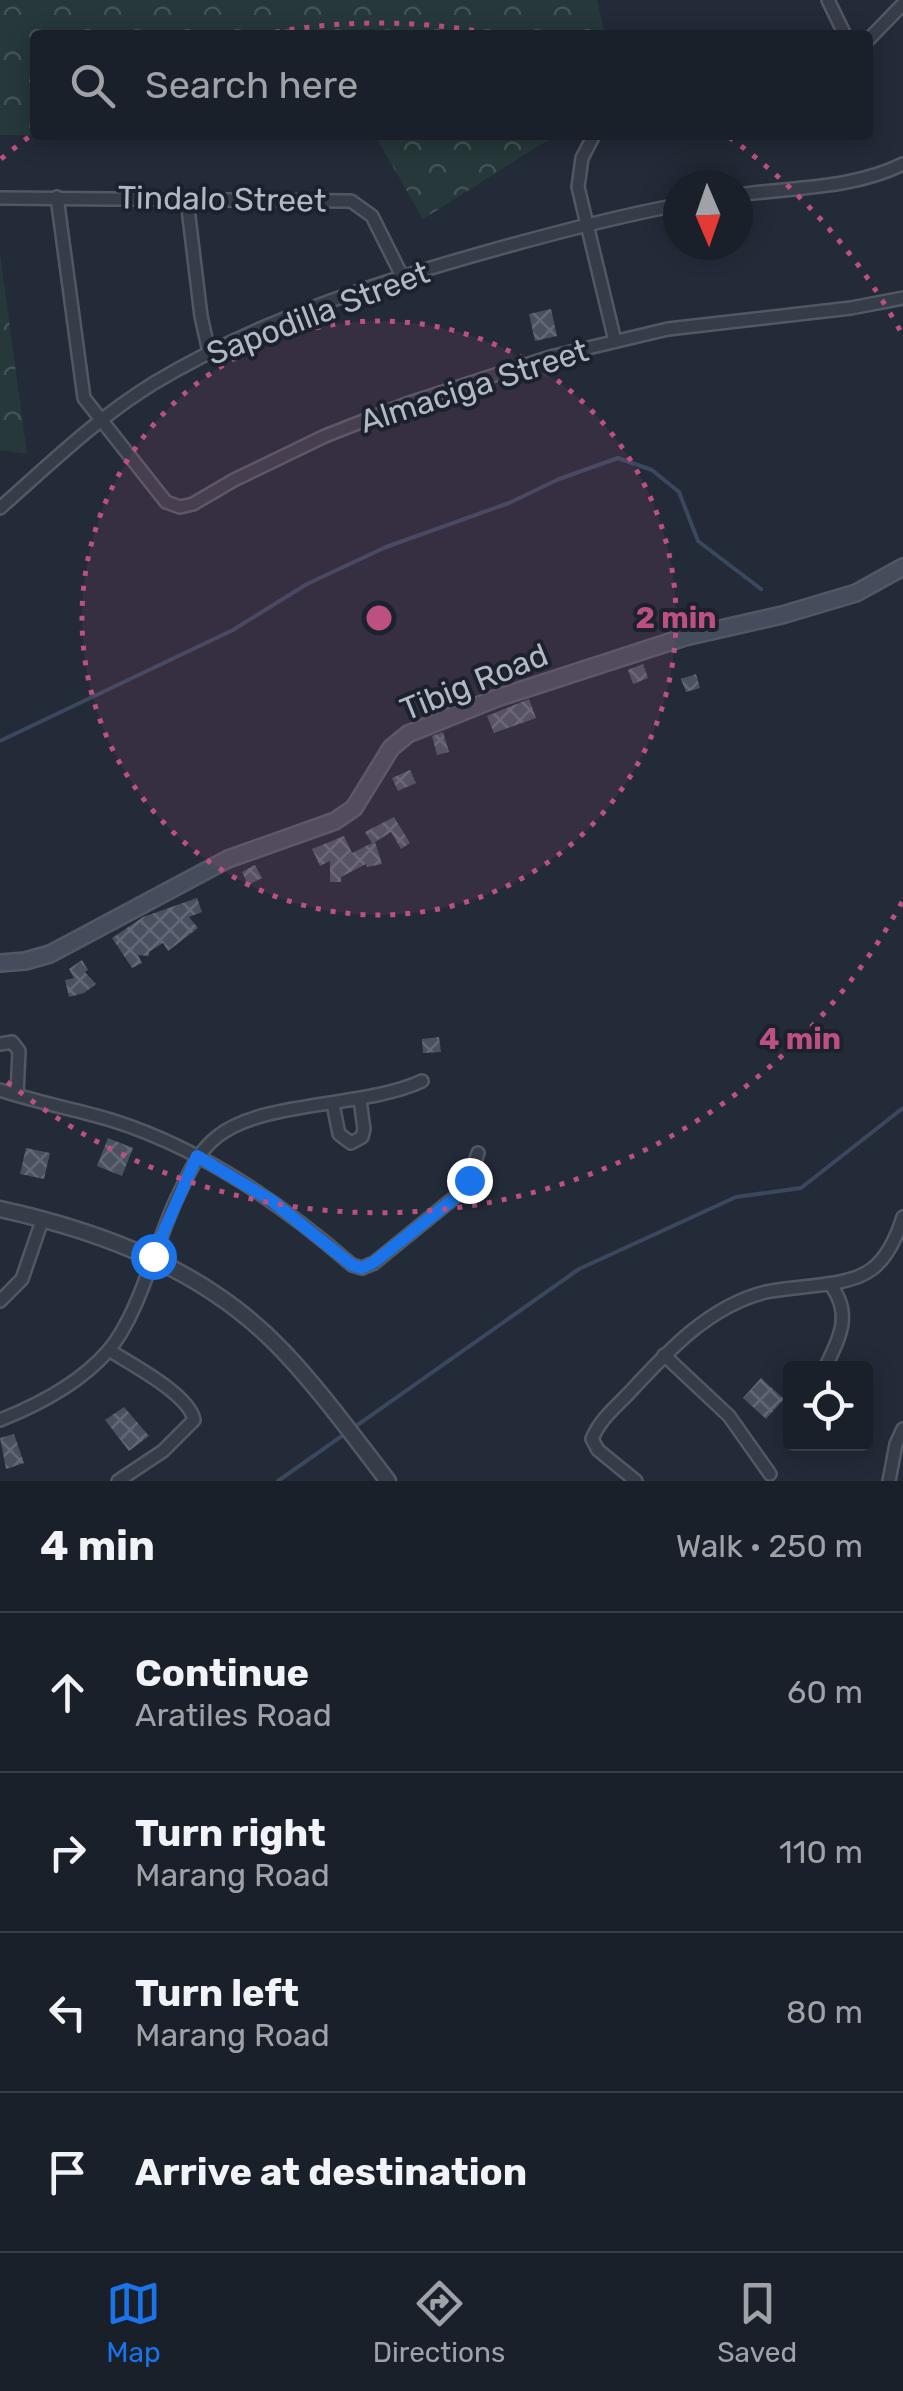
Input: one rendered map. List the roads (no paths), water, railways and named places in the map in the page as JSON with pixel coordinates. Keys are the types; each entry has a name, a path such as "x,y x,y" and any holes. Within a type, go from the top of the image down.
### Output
{"main road":[{"name":"Tibig Road","path":"0,963 50,954 228,858 336,821 354,808 391,748 408,734 457,712 685,637 856,593 903,567"}],"street":[{"path":"828,0 843,30"},
{"path":"873,36 903,4"},
{"path":"591,140 582,158 578,187 615,341"},
{"path":"753,193 848,182 903,164"},
{"name":"Tindalo Street","path":"1,198 352,201 372,216 402,276"},
{"path":"58,198 84,398 100,421"},
{"path":"187,200 209,352"},
{"name":"Sapodilla Street","path":"0,508 100,421 152,384 209,352 402,276 663,207"},
{"name":"Almaciga Street","path":"100,421 166,502 180,507 193,504 325,436 409,403 550,357 668,329 903,298"},
{"path":"0,1044 12,1042 20,1052 17,1095"},
{"path":"0,1420 48,1398 109,1350 130,1315 197,1156 219,1134 268,1115 398,1092 422,1081"},
{"path":"0,1090 114,1121 197,1156 272,1201 352,1265 362,1268 460,1194 478,1153"},
{"path":"332,1104 339,1134 350,1143 362,1138 360,1100"},
{"path":"0,1209 43,1218 153,1256 211,1290 280,1348 388,1481"},
{"path":"636,1481 598,1450 592,1439 598,1424 664,1355 692,1330 762,1293 830,1284 871,1270 894,1242 903,1217"},
{"path":"0,1301 22,1279 43,1218"},
{"path":"828,1361 842,1332 844,1311 830,1284"},
{"path":"109,1350 178,1396 192,1409 194,1420 163,1451 118,1481"},
{"path":"664,1355 729,1416 770,1474"},
{"path":"889,1481 903,1429"}],"waterway":[{"path":"0,741 233,630 307,584 386,547 618,458 652,470 679,492 698,541 761,589"},
{"path":"278,1481 579,1269 736,1197 801,1188 903,1108"}]}
